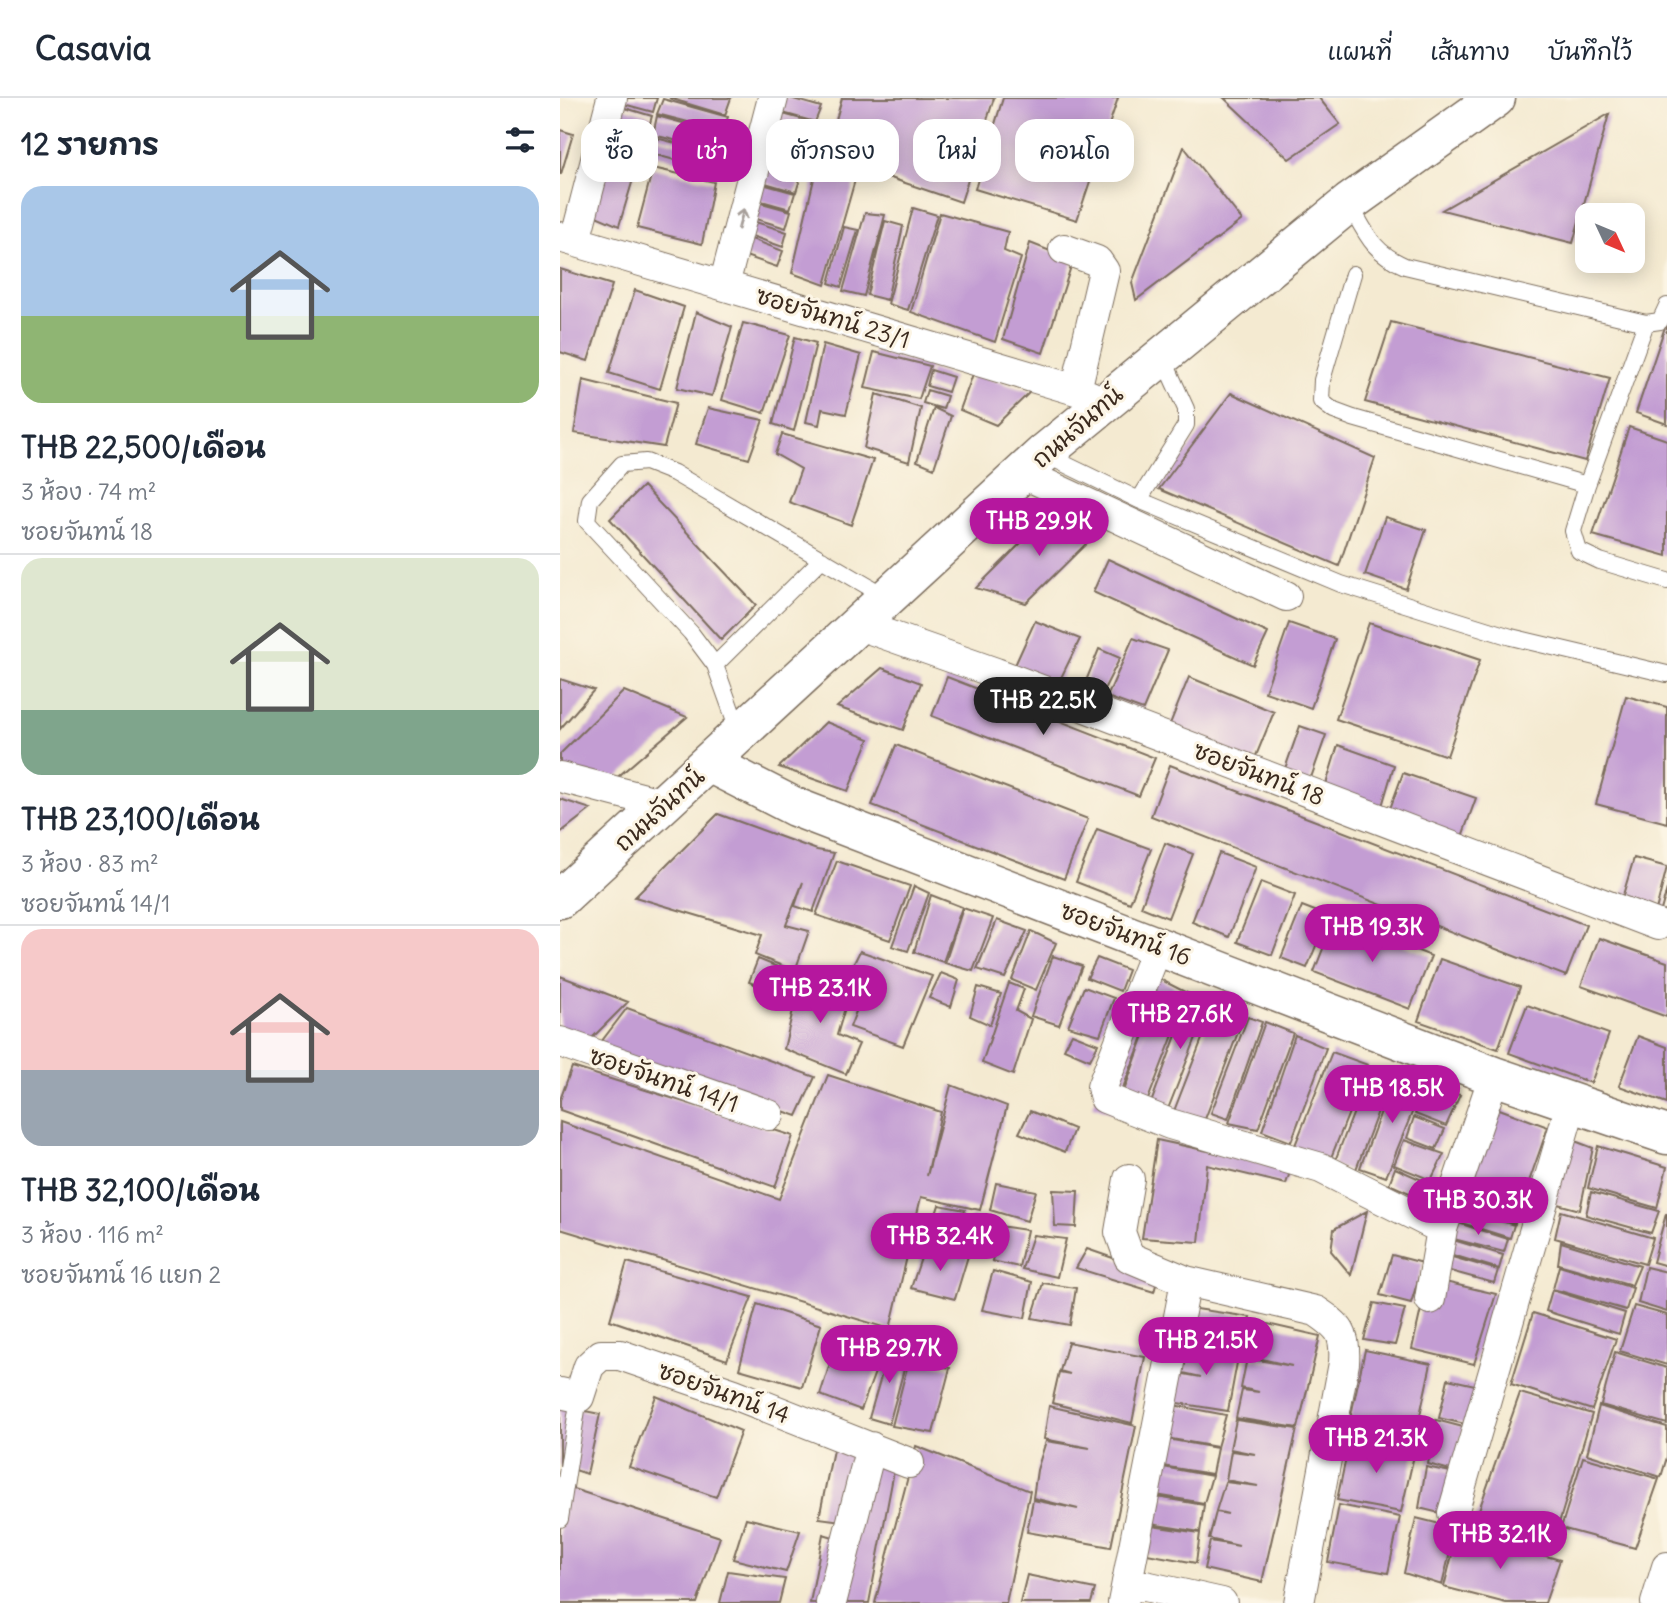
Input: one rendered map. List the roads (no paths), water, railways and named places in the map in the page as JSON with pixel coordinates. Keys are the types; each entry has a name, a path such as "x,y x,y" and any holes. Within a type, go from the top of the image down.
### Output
{"main road":[{"name":"ถนนจันทน์","path":"560,899 1033,463 1091,396 1161,354 1349,203 1496,98"},
{"name":"ซอยจันทน์ 16","path":"709,763 795,807 1494,1076 1667,1135"}],"street":[{"path":"568,239 612,98"},
{"path":"724,285 773,98"},
{"name":"ซอยจันทน์ 23/1","path":"568,239 1091,396"},
{"path":"1064,249 1097,261 1104,271 1091,396"},
{"path":"1033,463 1286,596"},
{"name":"ซอยจันทน์ 18","path":"859,625 996,673 1658,925"},
{"path":"560,777 664,804"},
{"path":"1158,945 1101,1094 1107,1100 1171,1124 1321,1168 1442,1229"},
{"name":"ซอยจันทน์ 14/1","path":"560,1042 769,1115"},
{"path":"1430,1299 1442,1229 1494,1076"},
{"path":"1453,1513 1572,1101"},
{"path":"1129,1179 1120,1232 1129,1257 1186,1281 1316,1311 1334,1323 1345,1340 1344,1363 1299,1603"},
{"path":"1186,1281 1125,1593 1222,1603"},
{"name":"ซอยจันทน์ 14","path":"570,1395 589,1366 601,1355 620,1355 734,1394 909,1463"},
{"path":"831,1603 872,1447"},
{"path":"1656,1603 1667,1567"}],"lane":[{"path":"1349,203 1375,249 1405,267 1646,323 1660,321 1667,306"},
{"path":"1353,274 1322,380 1321,401 1334,411 1353,418 1587,485"},
{"path":"1646,323 1573,531 1579,551 1600,561 1667,581"},
{"path":"1139,500 1186,425 1186,409 1161,354"},
{"path":"739,734 715,665 691,633 587,520 590,500 622,464 646,462 674,473 888,597"},
{"path":"1033,463 1139,500 1341,584 1511,637 1667,674"},
{"path":"715,665 822,559"},
{"path":"560,1519 570,1395"}]}
